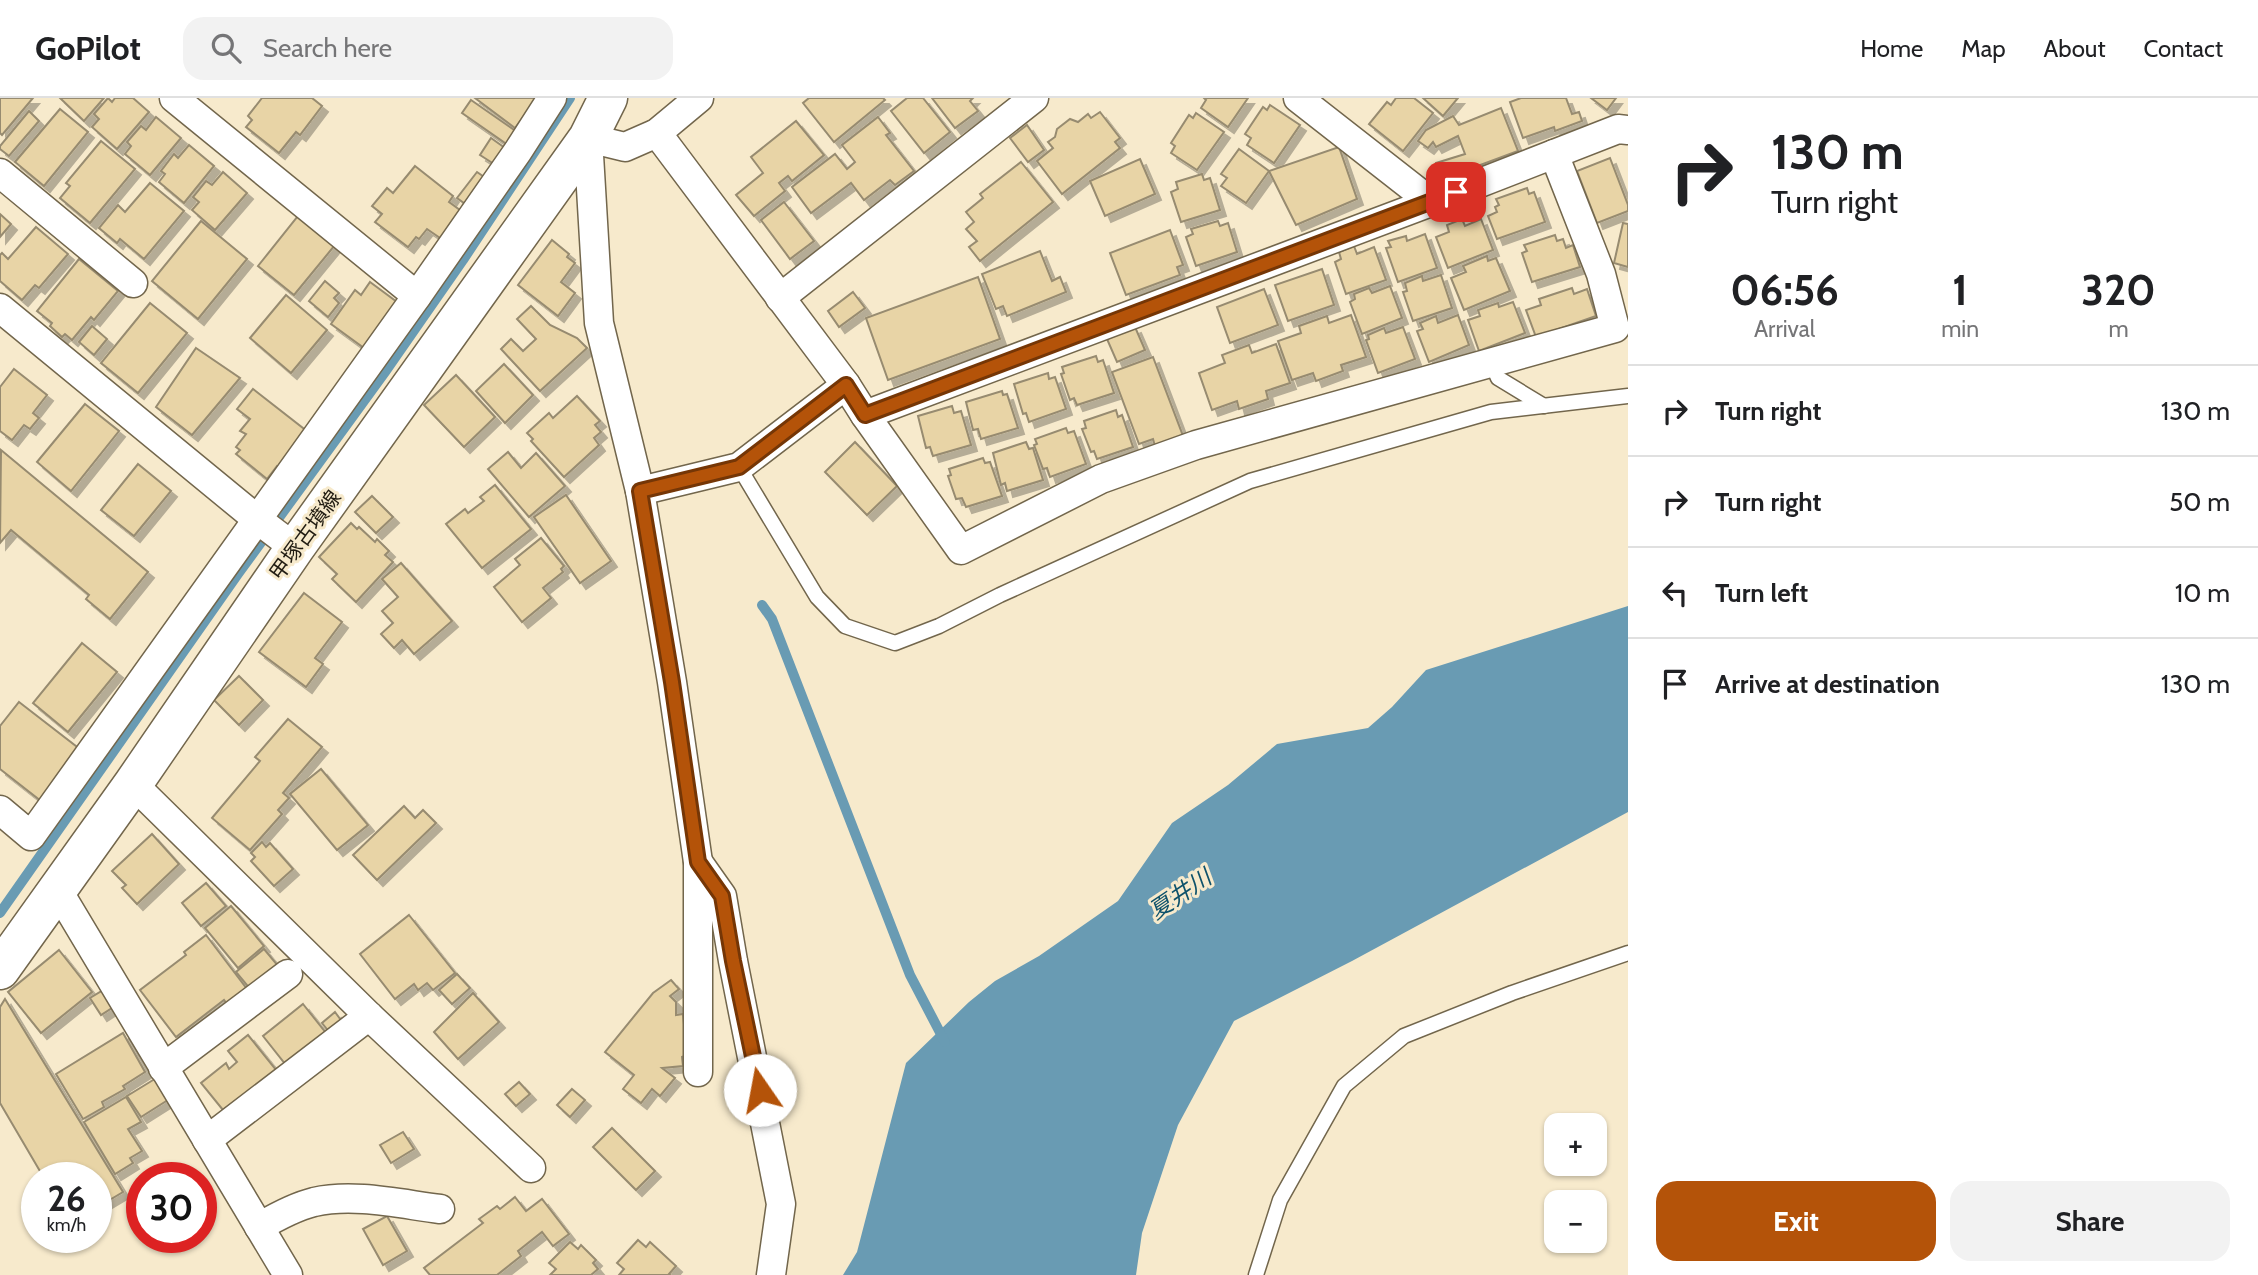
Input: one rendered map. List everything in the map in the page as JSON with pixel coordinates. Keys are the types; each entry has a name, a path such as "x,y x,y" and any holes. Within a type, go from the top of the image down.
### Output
{"main road":[{"name":"甲塚古墳線","path":"0,970 133,783 275,533 588,138 608,98"}],"street":[{"path":"174,98 417,296"},
{"path":"0,810 31,836 275,533 417,296 552,98"},
{"path":"698,1072 698,862 672,682 640,491 599,323 588,138 625,147 657,133 699,98"},
{"path":"780,298 1034,98"},
{"path":"1314,103 1431,202"},
{"path":"865,415 1431,202 1625,124"},
{"path":"657,133 846,385 961,550 1101,479 1196,444 1615,328 1601,274 1554,153"},
{"path":"0,173 133,284"},
{"path":"0,309 275,533"},
{"path":"640,491 739,467 846,385"},
{"path":"133,783 369,1016 531,1167"},
{"path":"698,862 722,896 781,1204 771,1275"},
{"path":"57,889 288,1275"},
{"path":"163,1068 288,974"},
{"path":"207,1140 369,1016"},
{"path":"259,1227 287,1211 315,1202 350,1199 440,1209"}],"lane":[{"path":"1491,362 1497,378 1544,406"},
{"path":"739,467 817,597 845,626 895,643 939,626 1000,594 1250,481 1491,412 1628,396"},
{"path":"1256,1275 1280,1199 1344,1086 1404,1036 1512,993 1628,953"}],"water":[{"name":"夏井川","path":"1628,606 1628,812 1352,961 1234,1021 1178,1125 1142,1233 1136,1275 843,1275 857,1252 906,1063 969,1002 995,981 1039,956 1118,901 1172,823 1228,785 1277,744 1368,728 1392,707 1426,670"}],"building":[{"path":"0,98 33,98 2,135 0,133"},
{"path":"60,98 104,98 84,121"},
{"path":"108,98 112,102 115,98 133,98 149,112 117,149 92,127 99,119 94,114"},
{"path":"262,98 312,98 322,106 300,135 296,132 279,153 246,127 252,120 248,116"},
{"path":"475,98 537,98 515,128"},
{"path":"809,98 885,100 834,142 803,103"},
{"path":"907,98 923,98 950,132 924,153 891,111"},
{"path":"932,98 973,98 970,101 978,111 955,128"},
{"path":"1204,98 1248,98 1228,127 1201,108 1206,100"},
{"path":"1396,98 1414,98 1433,113 1403,151 1369,124 1387,102 1391,105"},
{"path":"1423,98 1458,98 1443,116"},
{"path":"1521,98 1566,98 1572,114 1579,112 1582,121 1555,131 1554,127 1523,138 1510,102"},
{"path":"1591,98 1616,98 1607,110"},
{"path":"471,100 517,132 508,145 462,113"},
{"path":"1270,105 1300,125 1274,163 1247,145 1251,138 1245,134 1263,107 1267,110"},
{"path":"1501,108 1518,151 1440,180 1436,163 1465,154 1458,136 1436,147 1433,142 1428,148 1418,141 1426,130 1453,116 1459,125"},
{"path":"60,109 88,132 44,186 15,162"},
{"path":"29,111 39,121 9,156 0,146"},
{"path":"1100,112 1120,138 1115,142 1120,148 1062,194 1037,161 1053,148 1048,142 1055,137 1057,129 1070,119 1078,122 1088,114 1091,118"},
{"path":"1196,113 1224,132 1197,170 1171,153 1175,146 1171,143 1189,115 1193,118"},
{"path":"156,117 181,138 150,175 125,154 131,146 127,142 141,126 146,130"},
{"path":"878,117 890,133 886,135 914,171 895,185 890,180 864,200 851,183 811,213 792,187 835,154 847,169 855,162 842,145"},
{"path":"796,121 824,155 792,181 788,176 779,183 785,191 754,216 736,195 763,173 751,157"},
{"path":"1027,125 1044,150 1028,162 1010,138"},
{"path":"491,138 505,148 494,164 480,155"},
{"path":"101,141 135,169 90,223 60,198 70,186 66,183"},
{"path":"189,145 214,166 184,203 159,182 165,174 161,171 174,154 178,158"},
{"path":"1339,147 1357,199 1296,225 1269,171"},
{"path":"1239,149 1269,171 1246,203 1221,186 1227,178 1221,174"},
{"path":"1610,158 1628,211 1597,223 1577,171"},
{"path":"1140,159 1155,194 1105,216 1090,181"},
{"path":"1021,162 1053,202 980,261 969,247 977,241 966,229 974,222 966,212 983,198 980,194"},
{"path":"415,166 453,196 449,202 464,213 443,240 427,229 408,247 375,222 382,214 372,206 387,188 393,193"},
{"path":"223,172 247,193 215,230 192,210 199,202 193,197 206,181 212,185"},
{"path":"477,172 487,179 468,206 457,198"},
{"path":"1202,174 1204,180 1210,178 1220,210 1181,222 1171,192 1178,189 1176,182"},
{"path":"150,183 184,211 144,259 120,239 117,243 99,228 118,205 125,212"},
{"path":"1527,188 1529,194 1534,192 1545,222 1497,239 1488,216 1497,212 1495,207 1499,205 1496,199"},
{"path":"784,202 814,241 790,259 761,220"},
{"path":"0,214 11,224 0,237"},
{"path":"298,216 335,245 294,295 258,266"},
{"path":"1462,219 1465,226 1481,219 1493,250 1448,268 1436,237 1449,232 1447,225"},
{"path":"201,221 247,259 198,319 152,281"},
{"path":"1218,221 1220,226 1228,223 1237,252 1196,266 1186,237 1193,234 1191,229"},
{"path":"1623,223 1628,224 1628,267 1614,263"},
{"path":"36,227 68,254 39,288 35,285 22,300 0,281 0,255 2,253 8,259"},
{"path":"1170,230 1183,265 1177,267 1180,275 1126,295 1110,253"},
{"path":"1425,234 1437,268 1398,282 1386,248 1391,247 1388,241 1406,236 1407,241"},
{"path":"1555,235 1557,241 1563,239 1566,248 1573,245 1580,267 1532,282 1522,253 1527,251 1524,245"},
{"path":"552,240 569,254 567,257 575,263 561,282 575,293 558,316 518,285"},
{"path":"1354,246 1357,254 1374,247 1386,280 1346,294 1335,262 1341,259 1339,252"},
{"path":"1040,251 1052,281 1060,277 1066,292 1007,316 1003,306 996,309 982,274"},
{"path":"1487,256 1488,261 1496,258 1510,291 1464,310 1451,278 1466,272 1463,266"},
{"path":"79,259 118,291 94,320 91,317 72,340 65,334 62,337 50,326 52,323 37,311"},
{"path":"1322,269 1334,305 1288,321 1275,285"},
{"path":"1441,275 1452,308 1413,321 1403,292 1407,291 1405,283 1422,276 1423,281"},
{"path":"978,277 1000,339 888,380 866,318"},
{"path":"325,281 339,293 334,298 339,303 328,317 309,301"},
{"path":"370,282 397,302 364,348 331,324 355,290 361,295"},
{"path":"1390,286 1402,318 1362,334 1350,302 1355,299 1354,294 1369,288 1372,293"},
{"path":"1572,288 1574,294 1587,289 1596,316 1536,337 1526,310 1541,305 1539,299"},
{"path":"1264,289 1278,325 1230,343 1217,307"},
{"path":"853,292 865,308 839,327 828,311"},
{"path":"286,295 327,330 291,373 250,338"},
{"path":"1513,302 1525,333 1479,351 1468,320 1480,316 1478,310 1498,303 1499,307"},
{"path":"150,303 187,333 138,393 101,363"},
{"path":"531,306 550,325 577,338 587,348 540,391 501,349 511,339 523,351 536,339 517,319"},
{"path":"1351,315 1366,357 1341,365 1343,371 1316,381 1313,373 1292,380 1278,341 1301,333 1299,326 1327,316 1329,323"},
{"path":"1458,315 1469,345 1429,362 1417,331 1423,329 1420,323 1436,316 1438,323"},
{"path":"92,326 107,339 94,355 79,342"},
{"path":"1135,327 1145,350 1117,362 1107,339"},
{"path":"1403,327 1415,359 1378,373 1366,340 1369,339 1368,335 1384,328 1386,333"},
{"path":"1276,344 1290,383 1266,391 1268,399 1239,409 1237,401 1212,410 1199,373 1225,363 1222,355 1249,345 1252,353"},
{"path":"196,348 240,378 192,435 156,407"},
{"path":"1096,356 1098,362 1103,360 1114,393 1077,405 1074,398 1070,400 1061,374 1064,373 1062,367"},
{"path":"1153,357 1183,436 1155,446 1153,439 1139,444 1112,372"},
{"path":"504,364 533,395 505,423 476,391"},
{"path":"14,369 47,395 33,413 39,418 30,429 24,425 12,440 0,431 0,387"},
{"path":"1048,373 1049,379 1055,377 1066,409 1029,422 1026,413 1023,414 1014,384"},
{"path":"456,375 495,417 464,447 424,405"},
{"path":"253,389 308,432 280,468 277,466 267,479 236,454 240,450 236,447 246,434 240,431 250,419 237,409"},
{"path":"1002,391 1003,395 1007,394 1018,428 981,439 978,429 973,430 966,402"},
{"path":"577,396 600,421 595,425 601,432 594,438 599,445 564,477 527,433 549,413 553,418"},
{"path":"85,404 119,431 71,491 37,462"},
{"path":"952,406 954,413 961,411 971,445 933,456 930,447 926,448 918,416"},
{"path":"1116,410 1118,417 1122,415 1133,447 1097,459 1094,451 1091,452 1082,429 1086,428 1084,421"},
{"path":"1066,428 1068,433 1074,431 1086,464 1050,477 1047,468 1043,469 1034,445 1037,444 1035,439"},
{"path":"855,442 897,486 867,515 825,472"},
{"path":"1026,442 1029,449 1033,448 1043,480 1007,491 1005,483 1001,485 993,453"},
{"path":"1,450 148,572 110,619 86,599 89,595 11,530 0,543"},
{"path":"508,452 521,468 536,453 565,486 529,517 488,469"},
{"path":"983,458 985,463 990,462 1002,496 966,507 962,498 956,499 948,476 951,475 949,469"},
{"path":"138,464 171,491 134,536 101,510"},
{"path":"495,485 531,529 482,568 446,524 465,509 468,513 484,501 480,497"},
{"path":"566,495 611,561 580,583 534,517"},
{"path":"372,496 393,517 376,533 355,512"},
{"path":"351,523 375,542 377,539 389,551 385,555 393,562 356,602 332,579 337,574 319,557"},
{"path":"541,538 564,566 561,569 563,572 543,588 551,598 522,622 494,587 520,565 515,559"},
{"path":"401,563 452,621 414,654 402,640 394,648 381,634 393,623 382,611 398,597 382,579"},
{"path":"304,593 342,622 315,658 323,664 306,687 259,652"},
{"path":"82,643 117,672 68,732 33,703"},
{"path":"239,676 263,700 239,725 214,700"},
{"path":"19,702 81,750 41,801 0,769 0,726"},
{"path":"288,719 322,747 283,793 289,798 278,810 282,814 250,850 212,818 260,761 255,757"},
{"path":"321,769 368,825 337,850 290,794"},
{"path":"404,806 415,818 423,810 436,823 377,880 353,855"},
{"path":"152,834 179,864 137,904 122,888 126,885 112,871"},
{"path":"262,842 266,847 270,843 293,869 274,886 251,861 255,857 251,853"},
{"path":"206,883 226,906 201,926 182,903"},
{"path":"231,906 264,946 238,968 205,928"},
{"path":"409,915 455,973 433,990 427,983 418,990 414,984 395,999 360,954"},
{"path":"206,935 250,993 230,1008 224,1000 176,1037 140,990 186,955 184,952"},
{"path":"264,949 279,967 251,990 236,972"},
{"path":"59,950 92,992 41,1033 8,992"},
{"path":"457,974 470,988 452,1004 439,990"},
{"path":"671,980 679,989 670,996 676,1002 676,1015 683,1014 687,1055 682,1057 683,1066 662,1068 675,1078 660,1096 652,1089 641,1103 623,1089 634,1075 605,1052 653,993"},
{"path":"105,989 115,1006 101,1015 90,998"},
{"path":"473,993 499,1022 458,1059 434,1032"},
{"path":"5,999 105,1162 35,1162 0,1103 0,1007"},
{"path":"303,1004 326,1033 286,1065 263,1036"},
{"path":"335,1012 343,1023 330,1033 322,1023"},
{"path":"123,1033 145,1072 123,1086 125,1089 102,1102 104,1107 83,1119 56,1074"},
{"path":"248,1035 277,1071 241,1100 239,1098 223,1110 201,1083 226,1063 229,1069 237,1062 228,1051"},
{"path":"158,1077 171,1098 141,1117 127,1096"},
{"path":"519,1082 530,1094 516,1106 505,1094"},
{"path":"572,1089 585,1100 570,1117 557,1105"},
{"path":"126,1097 141,1122 128,1129 142,1151 130,1158 132,1162 126,1162 126,1167 115,1174 112,1162 108,1162 84,1122"},
{"path":"612,1128 655,1171 636,1190 593,1147"},
{"path":"403,1132 414,1149 391,1163 380,1145"},
{"path":"112,1174 123,1192 112,1199"},
{"path":"515,1197 526,1211 542,1199 569,1234 553,1246 542,1232 518,1251 521,1256 497,1275 430,1275 424,1268 483,1223 479,1219 497,1206 500,1209"},
{"path":"387,1216 407,1251 383,1265 363,1229"},
{"path":"638,1240 646,1247 650,1242 676,1266 670,1275 619,1275 624,1269 617,1263"},
{"path":"570,1242 578,1249 581,1245 596,1260 593,1263 598,1269 591,1275 550,1275 556,1269 549,1263"}],"waterway":[{"path":"0,913 238,574 385,372 570,98"},
{"path":"762,605 772,619 910,975 945,1042"}],"route":[{"path":"760,1090 722,896 698,862 672,682 640,491 739,467 846,385 865,415 1456,192"}]}
